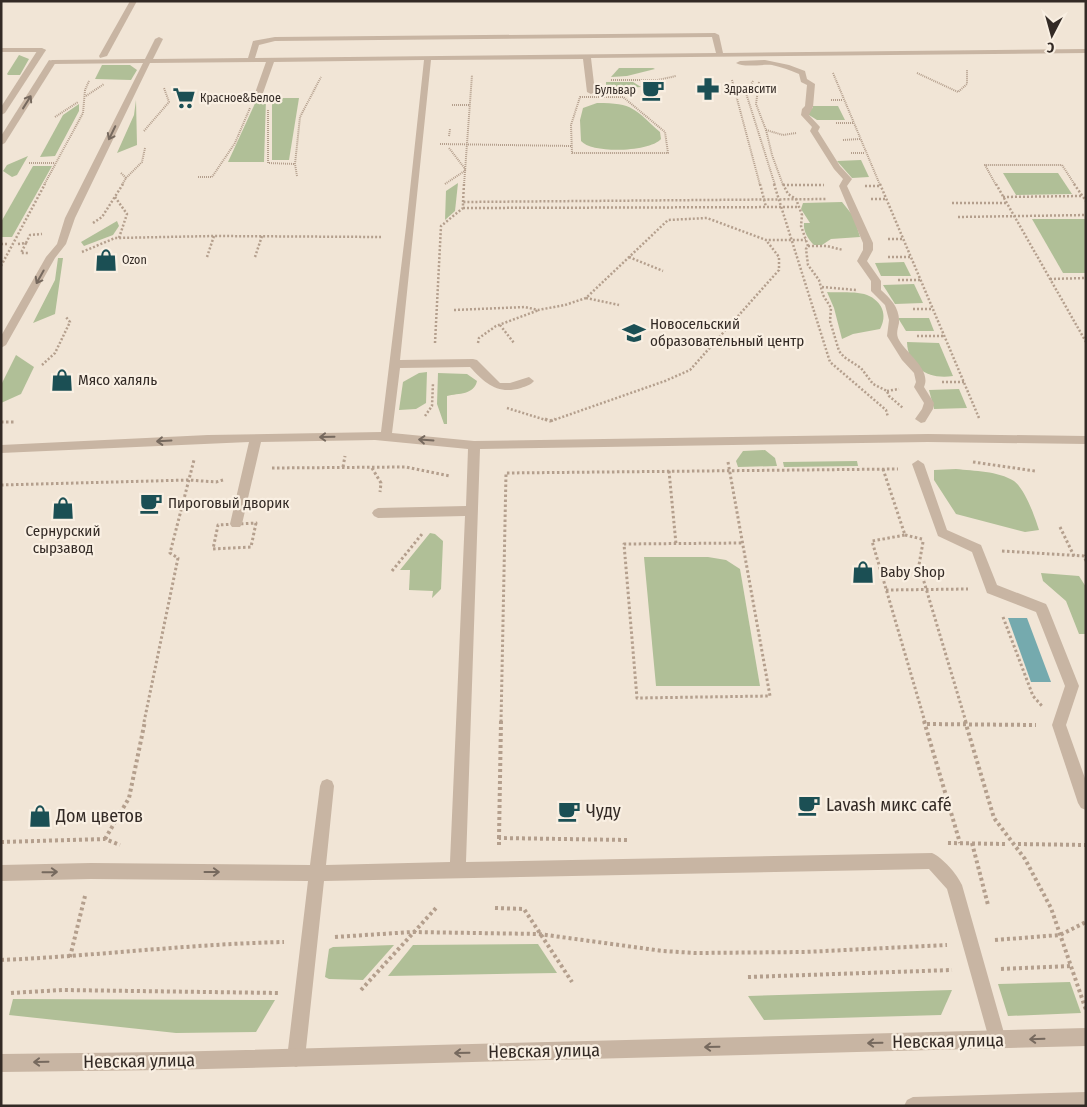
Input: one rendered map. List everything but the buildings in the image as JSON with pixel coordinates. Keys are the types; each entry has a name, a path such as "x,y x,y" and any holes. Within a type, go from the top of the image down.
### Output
{"street":[{"path":"102,56 134,1"},
{"path":"251,59 256,44 276,38 715,35 720,56"},
{"path":"1,345 51,257 58,250 67,233 70,218 159,39"},
{"path":"1,50 42,50 1,113"},
{"path":"34,62 1086,51"},
{"path":"587,57 591,92"},
{"path":"386,437 396,364 428,58"},
{"path":"1,143 52,62"},
{"path":"257,96 270,62"},
{"path":"744,63 773,62 790,67 802,73 804,80 811,84 809,107 806,109 805,115 816,127 814,131 822,140 836,169 848,179 843,186 847,199 868,243 862,262 876,281 876,291 890,304 894,320 892,336 906,358 918,372 921,382 919,387 930,403 930,408 921,419"},
{"path":"396,364 474,363 493,385 501,388 515,387 529,382"},
{"path":"1,449 256,438 386,437 474,446 920,438 1086,440"},
{"path":"236,524 256,438"},
{"path":"458,871 474,446"},
{"path":"918,464 942,533 977,549 992,588 1041,608 1072,686 1059,726 1086,803"},
{"path":"378,513 471,511"},
{"path":"296,1058 316,873 328,786"},
{"path":"1,873 91,871 316,873 932,861 954,885 997,1040"},
{"name":"Невская улица","path":"1,1063 296,1058 1086,1037"},
{"path":"913,1106 1035,1104 1086,1101"}],"path":[{"path":"744,63 753,81 746,93 830,362 886,410 889,418"},
{"path":"296,176 295,164 300,117 324,70"},
{"path":"463,208 472,72"},
{"path":"730,72 766,207"},
{"path":"917,73 958,92 967,84 966,72 976,72"},
{"path":"840,73 831,73 980,419 970,419"},
{"path":"910,73 927,73"},
{"path":"1,266 84,113 85,90 92,75"},
{"path":"759,81 756,104 764,120 772,155 783,185 788,194 796,199 802,215 801,226 808,246 806,249 808,265 822,287 823,295 831,308 830,321 833,333 844,358 861,368 873,384 888,391 889,396 897,403 921,419"},
{"path":"86,96 104,84"},
{"path":"144,131 169,102 164,88"},
{"path":"198,177 212,177 234,143 257,96 268,98 268,163 295,164"},
{"path":"580,97 623,97 665,132 668,153 572,153 572,146 571,126 580,97"},
{"path":"56,117 78,102"},
{"path":"452,106 470,105"},
{"path":"450,128 450,136"},
{"path":"766,130 783,135 814,131"},
{"path":"449,144 572,146"},
{"path":"86,228 102,217 126,178 140,168 146,156 145,148"},
{"path":"449,148 466,170"},
{"path":"29,163 54,163"},
{"path":"1086,201 1062,165 985,165 1086,342"},
{"path":"445,184 466,170"},
{"path":"121,173 126,178"},
{"path":"783,185 843,186"},
{"path":"115,196 127,214 119,238"},
{"path":"1003,197 1083,196"},
{"path":"464,202 847,199"},
{"path":"952,203 1006,203"},
{"path":"435,348 441,226 463,208 799,207"},
{"path":"958,217 1086,215"},
{"path":"478,346 479,338 500,324 539,310 565,305 586,298 668,220 707,218 766,240 806,240"},
{"path":"18,244 26,243 30,235 48,234"},
{"path":"207,257 214,236"},
{"path":"76,255 119,238 214,236 381,237"},
{"path":"255,257 262,236"},
{"path":"493,385 504,407 550,421 665,381 690,370 779,270 779,257 766,240"},
{"path":"1,244 8,244"},
{"path":"808,246 827,246 865,257"},
{"path":"629,257 663,271"},
{"path":"1050,279 1086,278"},
{"path":"822,287 876,291"},
{"path":"586,298 619,305"},
{"path":"454,310 525,308 539,310"},
{"path":"42,365 55,353 70,322 66,317"},
{"path":"500,324 514,343"},
{"path":"425,416 432,406 433,380"},
{"path":"1,422 15,422"},
{"path":"727,457 770,696 636,698 624,544 742,543"},
{"path":"970,461 1035,471"},
{"path":"862,464 863,469"},
{"path":"500,838 506,473 906,469 918,464"},
{"path":"780,465 781,470"},
{"path":"372,468 381,482 380,496"},
{"path":"883,469 905,535 872,541 927,724 960,843"},
{"path":"669,471 676,544"},
{"path":"106,839 129,798 178,558 170,553 189,480"},
{"path":"1060,527 1074,556"},
{"path":"392,571 426,530"},
{"path":"925,532 919,566 994,818 1025,859 1051,908 1086,1010"},
{"path":"977,549 1085,556 1086,561"},
{"path":"886,590 992,588 1033,696 1059,726"},
{"path":"927,724 1059,726"},
{"path":"1,842 106,839 122,846"},
{"path":"972,843 990,914"},
{"path":"1018,844 1086,845"},
{"path":"70,957 86,891"},
{"path":"361,990 412,932 436,908"},
{"path":"495,908 524,908 572,982"},
{"path":"327,938 412,932 540,934 664,951 695,953 805,952 970,943 1060,935 1086,922"},
{"path":"994,931 997,940"},
{"path":"1,960 70,957 230,943 288,942"},
{"path":"993,969 1071,966"},
{"path":"748,976 958,970"},
{"path":"12,993 62,990 283,993"}],"green space":[{"path":"19,55 29,59 20,75 8,75 7,74"},
{"path":"102,65 130,65 137,70 131,80 95,79"},
{"path":"619,68 655,69 627,76 611,77"},
{"path":"606,82 633,82 641,87 606,89"},
{"path":"272,98 299,98 289,160 272,160"},
{"path":"257,99 266,99 264,162 228,162"},
{"path":"136,100 137,145 117,153 134,115"},
{"path":"597,103 619,104 633,109 660,132 661,139 645,147 634,149 608,150 587,145 581,141 580,120 583,108"},
{"path":"79,104 79,111 55,156 40,157 63,115"},
{"path":"813,106 838,106 845,120 817,120 809,115 809,109 813,108"},
{"path":"28,156 17,175 12,177 3,171 7,165"},
{"path":"861,160 869,177 852,178 837,161"},
{"path":"33,166 52,166 12,237 1,237 1,222"},
{"path":"1003,173 1058,173 1072,194 1016,195"},
{"path":"458,183 455,211 445,220 446,191"},
{"path":"842,202 854,217 860,237 831,239 822,245 814,245 804,229 804,223 810,223 801,209 803,203"},
{"path":"1032,219 1086,219 1086,273 1063,273"},
{"path":"117,221 119,226 113,235 84,246 81,242"},
{"path":"58,258 63,258 55,314 33,323 55,280"},
{"path":"904,262 911,276 881,276 875,263"},
{"path":"914,284 923,303 895,304 883,285"},
{"path":"827,292 858,293 872,298 882,309 883,319 880,329 853,334 842,339 834,308"},
{"path":"898,318 929,318 934,331 906,331"},
{"path":"907,342 939,343 953,376 936,376 921,370 911,359"},
{"path":"16,355 34,367 21,394 1,403 1,385"},
{"path":"427,372 426,403 416,409 399,410 403,382 419,373"},
{"path":"438,373 467,374 477,381 473,389 469,391 447,396 447,424 444,424 437,404"},
{"path":"959,389 967,408 934,409 929,390"},
{"path":"765,450 775,458 777,466 738,467 736,461 743,451"},
{"path":"857,461 858,466 784,467 783,462"},
{"path":"956,469 993,473 1014,481 1026,497 1039,530 1025,532 956,514 934,480 934,470"},
{"path":"430,533 435,534 443,541 441,589 432,598 433,591 409,590 410,570 400,570"},
{"path":"644,557 708,557 726,560 740,569 760,686 656,686"},
{"path":"1041,573 1079,576 1086,587 1086,634 1079,634 1066,601 1043,581"},
{"path":"538,944 557,973 388,976 413,945"},
{"path":"394,945 363,980 329,979 325,977 329,949 333,947"},
{"path":"1070,982 1081,1013 1008,1016 998,984"},
{"path":"952,990 941,1015 764,1020 748,996"},
{"path":"13,999 275,1000 256,1032 176,1033 9,1015"}],"water":[{"path":"1008,618 1027,618 1051,682 1031,682"}],"place":[{"name":"Здравсити","path":"708,89"},
{"name":"Бульвар","path":"653,90"},
{"name":"Красное&Белое","path":"184,98"},
{"name":"Ozon","path":"106,260"},
{"name":"Новосельский образовательный центр","path":"634,333"},
{"name":"Мясо халяль","path":"62,380"},
{"name":"Пироговый дворик","path":"151,503"},
{"name":"Сернурский сырзавод","path":"63,508"},
{"name":"Baby Shop","path":"863,572"},
{"name":"Lavash микс café","path":"809,805"},
{"name":"Чуду","path":"569,811"},
{"name":"Дом цветов","path":"40,816"}]}
